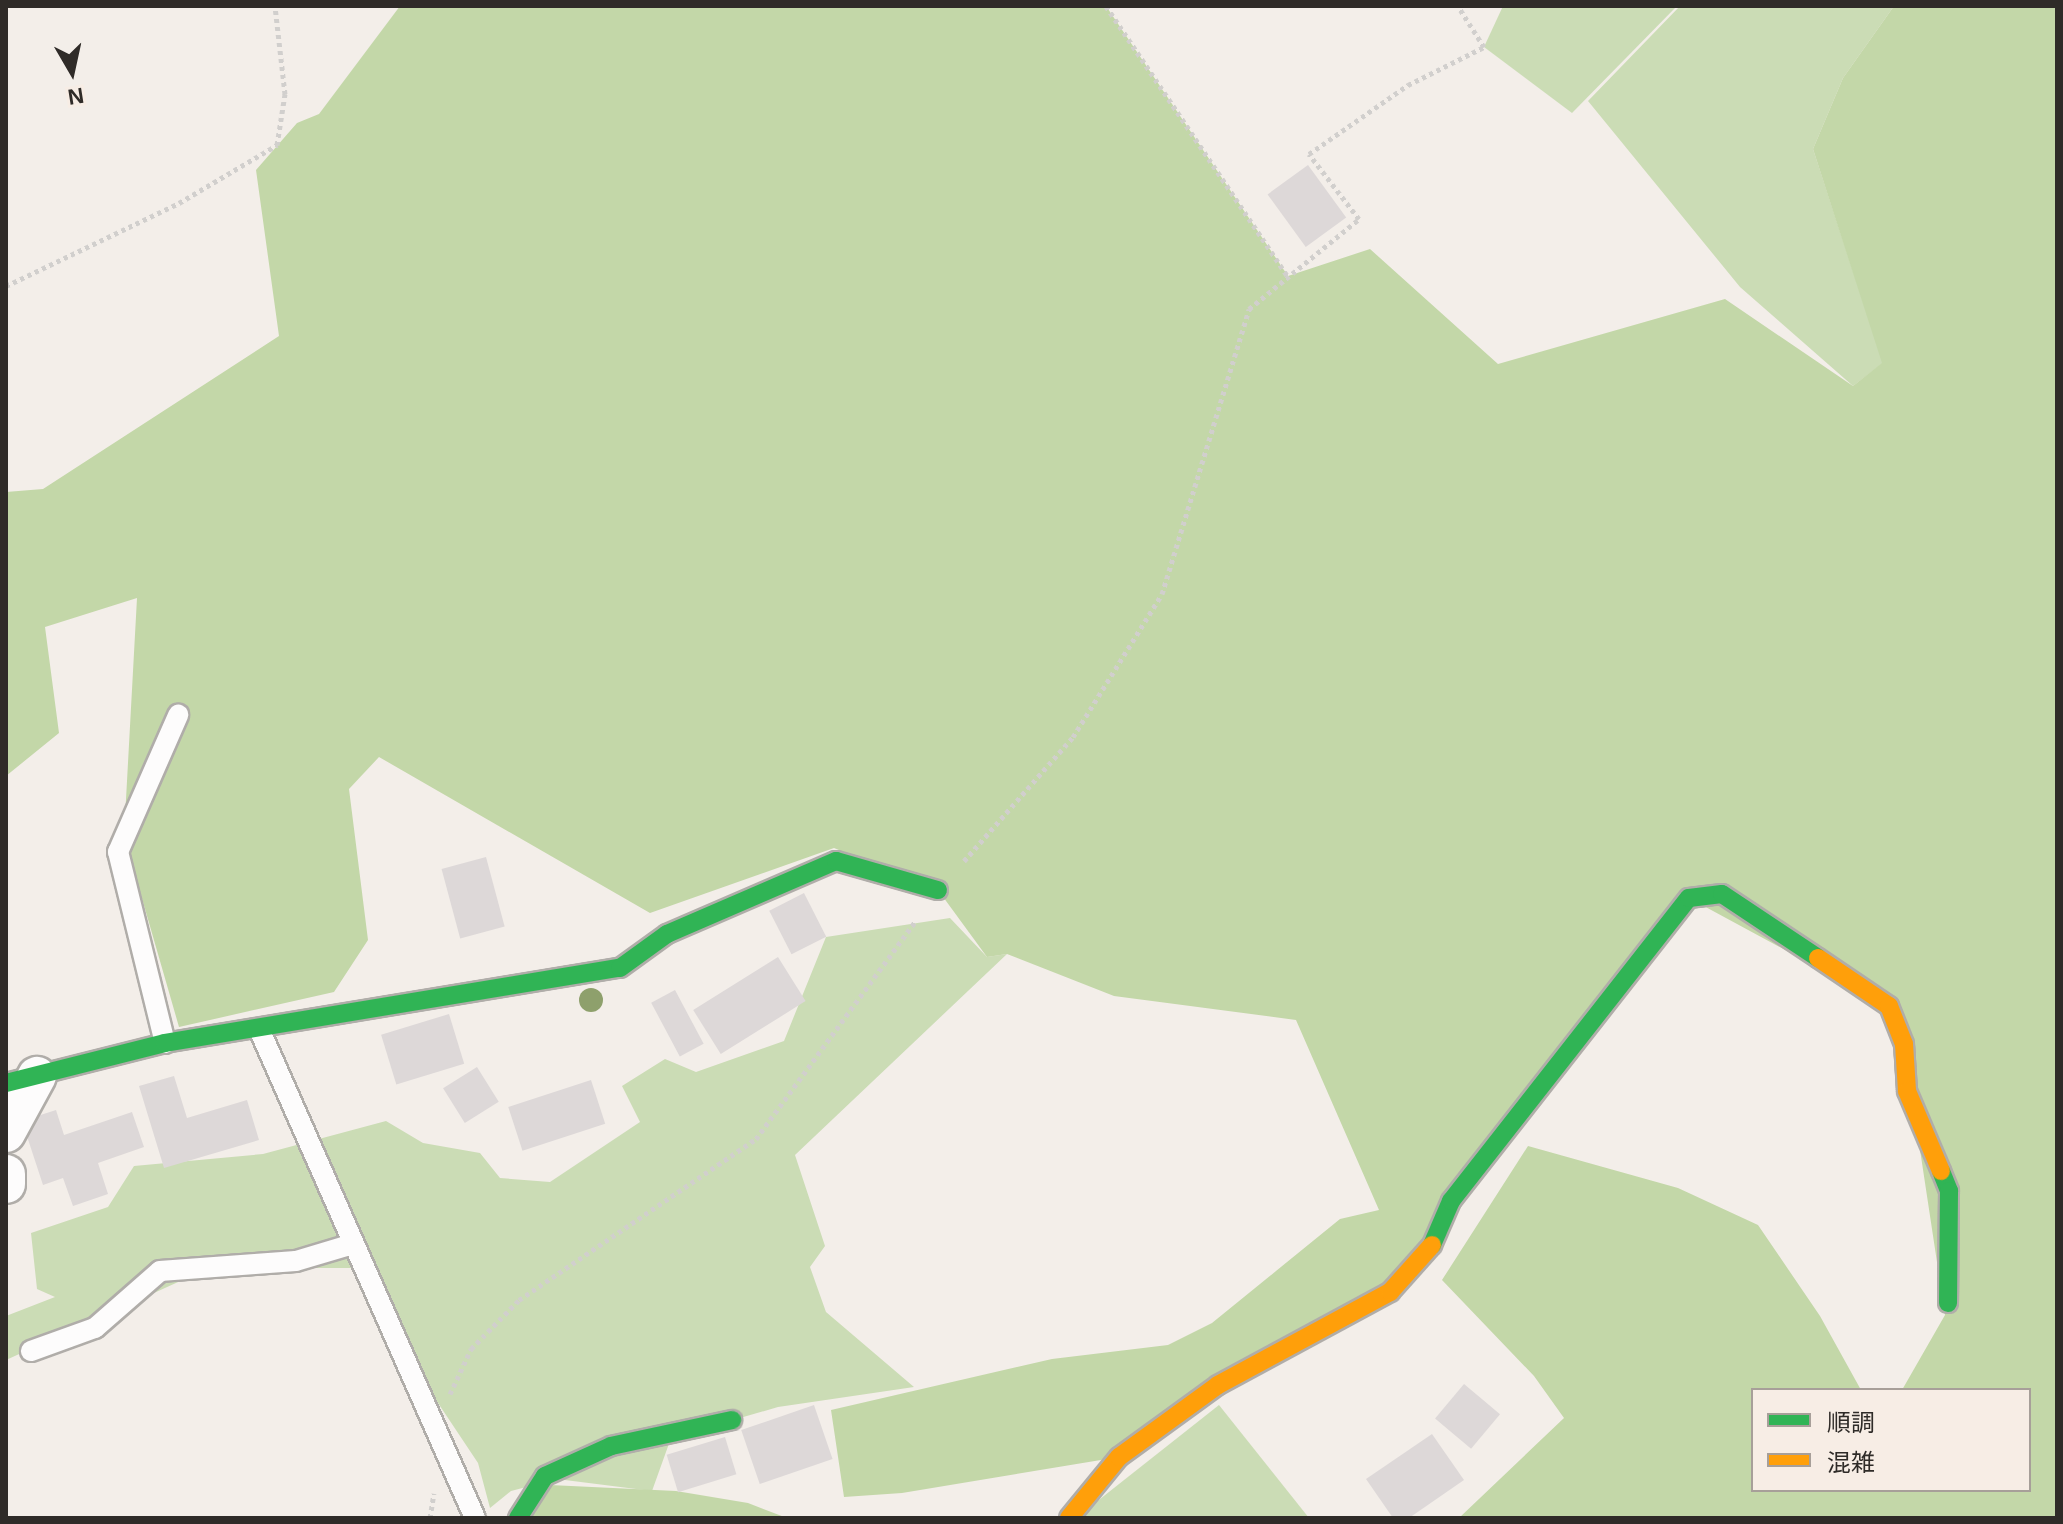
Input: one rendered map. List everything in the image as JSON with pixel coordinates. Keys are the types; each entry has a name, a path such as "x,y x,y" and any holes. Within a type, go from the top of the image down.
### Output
{"street":[{"path":"6,1133 21,1079 165,1043 260,1031 620,968 667,934 836,861 938,890"},
{"path":"1069,1518 1119,1457 1218,1385 1390,1292 1429,1251 1451,1201 1689,898 1722,894 1889,1006 1904,1044 1907,1091 1949,1191 1948,1303"},
{"path":"6,1174 6,1184"},
{"path":"518,1518 545,1476 598,1452 732,1420"}],"lane":[{"path":"165,1043 118,852 178,715"},
{"path":"260,1031 475,1518"},
{"path":"31,1351 95,1328 160,1271 296,1261 353,1244"}],"path":[{"path":"6,286 179,203 277,145 285,94 275,6"},
{"path":"1106,6 1288,277"},
{"path":"430,1518 444,1443 442,1413 471,1349 519,1300 756,1139 938,890 1073,737 1162,594 1249,309 1359,219 1309,154 1408,85 1484,47 1458,6"}],"green space":[{"path":"400,6 1106,6 1288,276 1370,249 1498,364 1725,299 1853,386 1882,363 1813,149 1843,78 1894,6 2057,6 2057,1518 1459,1518 1564,1418 1534,1376 1442,1280 1528,1146 1678,1188 1758,1225 1820,1316 1860,1388 1751,1388 1751,1492 2031,1492 2031,1388 1903,1388 1945,1315 1904,1044 1889,1006 1689,898 1406,1275 1119,1457 902,1493 844,1497 831,1410 1052,1359 1168,1345 1212,1323 1340,1219 1379,1210 1296,1020 1114,996 1007,954 987,957 938,890 834,848 650,913 379,757 349,789 368,940 334,992 179,1027 124,836 137,598 45,627 59,733 6,776 6,492 43,489 279,336 256,170 297,123 319,114"},
{"path":"1503,6 1677,6 1572,113 1484,47"},
{"path":"1680,6 1894,6 1843,78 1813,149 1883,363 1853,386 1740,287 1588,101"},
{"path":"950,918 987,957 1007,954 795,1155 825,1246 810,1267 826,1312 914,1387 778,1407 671,1438 652,1491 557,1479 511,1491 490,1508 478,1463 412,1364 378,1268 241,1268 187,1278 6,1360 6,1316 55,1297 37,1289 31,1233 108,1207 134,1166 263,1154 386,1121 423,1143 480,1153 500,1178 550,1182 640,1122 622,1086 665,1059 696,1072 784,1041 826,937"},
{"path":"1219,1405 1309,1518 1076,1518"},
{"path":"550,1485 676,1491 748,1503 787,1518 520,1518"}],"building":[{"path":"1308,165 1346,218 1306,247 1268,194"},
{"path":"486,857 505,927 460,938 442,869"},
{"path":"804,893 826,937 791,954 769,911"},
{"path":"778,957 806,1001 721,1054 693,1010"},
{"path":"675,990 704,1044 680,1057 651,1003"},
{"path":"449,1014 464,1064 396,1084 381,1035"},
{"path":"477,1067 499,1102 465,1123 443,1088"},
{"path":"174,1076 187,1118 247,1100 259,1140 164,1168 139,1086"},
{"path":"591,1080 605,1124 522,1151 508,1107"},
{"path":"56,1110 64,1135 132,1112 144,1147 98,1163 108,1194 73,1206 63,1178 43,1185 22,1121"},
{"path":"1464,1384 1500,1414 1471,1449 1435,1418"},
{"path":"814,1405 833,1459 760,1484 741,1430"},
{"path":"1432,1434 1464,1480 1409,1518 1393,1518 1366,1479"},
{"path":"725,1437 736,1474 678,1492 667,1455"}],"traffic: fast":[{"path":"6,1083 165,1043 620,968 667,934 836,861 938,890"},
{"path":"1432,1245 1451,1201 1689,898 1722,894 1818,958"},
{"path":"1941,1171 1949,1191 1948,1303"},
{"path":"518,1518 545,1476 611,1446 732,1420"}],"traffic: slow":[{"path":"1818,958 1889,1006 1904,1044 1907,1091 1941,1171"},
{"path":"1069,1518 1119,1457 1218,1385 1390,1292 1432,1245"}]}
